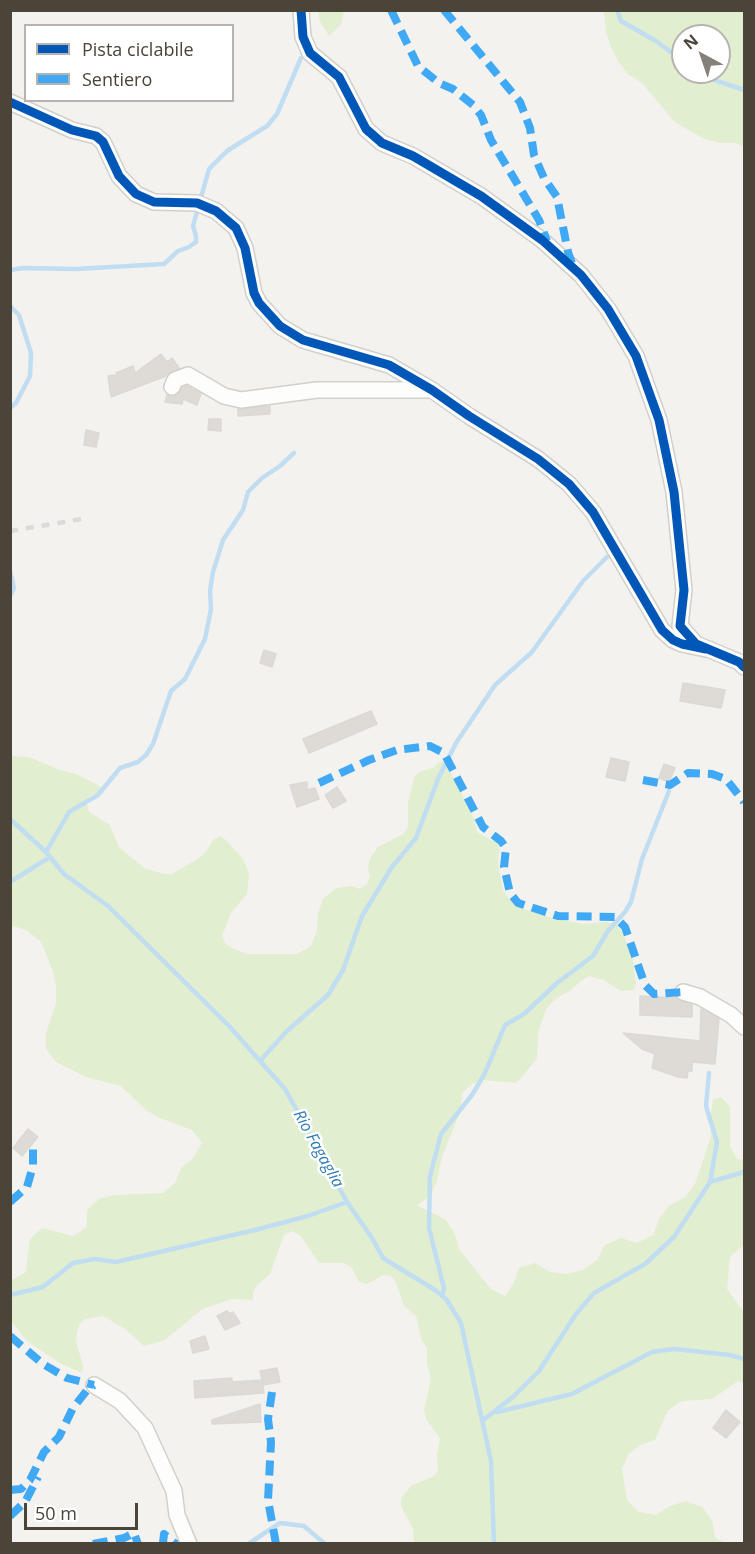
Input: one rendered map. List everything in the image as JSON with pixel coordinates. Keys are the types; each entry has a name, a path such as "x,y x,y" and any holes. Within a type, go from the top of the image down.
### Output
{"street":[{"path":"301,10 303,38 310,53 339,77 366,129 382,143 413,156 481,196 542,240 581,275 608,309 636,356 659,420 674,492 684,590 680,626 696,644 731,658 744,667"},
{"path":"10,102 72,130 96,136 103,142 120,176 136,194 154,202 197,203 216,211 236,228 245,248 254,293 259,303 280,326 303,340 389,365 538,459 569,484 594,512 662,630 682,644 706,649"},
{"path":"172,387 175,380 188,375 224,396 241,400 317,390 432,390"},
{"path":"683,992 700,998 723,1011 744,1027"},
{"path":"94,1385 120,1401 145,1428 174,1491 177,1515 189,1544"}],"green space":[{"path":"318,11 344,11 341,25 329,36 320,21"},
{"path":"604,11 744,11 744,147 736,143 720,143 704,139 675,122 642,83 628,74 611,47 606,32"},
{"path":"10,757 29,757 76,774 105,789 90,796 87,804 89,812 109,824 119,847 144,868 172,874 199,858 213,840 220,836 226,840 243,859 249,874 247,894 231,913 222,936 226,944 247,954 297,954 311,946 317,931 318,914 323,899 336,888 352,886 360,889 367,884 370,877 369,861 378,847 403,834 408,827 408,803 414,778 419,772 445,761 475,821 477,832 498,844 503,890 509,899 524,909 556,919 585,924 605,922 616,924 623,933 633,960 636,983 634,990 621,991 604,980 589,976 551,1003 538,1032 537,1058 521,1078 515,1083 482,1080 474,1083 462,1094 460,1112 442,1157 437,1181 430,1196 417,1205 446,1220 455,1234 459,1249 491,1289 505,1296 514,1283 519,1268 535,1263 550,1272 567,1274 583,1270 597,1260 605,1245 621,1238 637,1243 653,1235 659,1219 669,1206 685,1197 695,1184 711,1136 710,1119 713,1100 721,1097 730,1107 730,1146 737,1159 744,1160 744,1245 730,1257 727,1289 743,1311 744,1383 738,1381 712,1399 682,1401 668,1410 655,1440 640,1445 628,1455 622,1469 627,1500 639,1512 656,1515 670,1506 686,1501 702,1507 712,1520 715,1537 724,1543 414,1543 413,1529 401,1506 401,1498 412,1485 433,1477 438,1471 437,1455 440,1438 426,1419 424,1410 431,1379 427,1363 427,1348 422,1341 416,1316 404,1306 396,1282 391,1276 383,1275 367,1284 359,1282 352,1268 344,1263 319,1263 300,1235 292,1231 284,1235 270,1274 257,1285 253,1292 253,1300 232,1299 202,1309 165,1340 144,1346 125,1329 103,1316 85,1319 79,1325 76,1342 83,1365 82,1373 60,1363 27,1341 11,1321 10,1281 26,1272 30,1239 42,1228 73,1236 87,1227 87,1210 99,1199 114,1195 163,1193 175,1183 181,1168 193,1158 202,1143 192,1130 146,1110 121,1086 86,1077 56,1062 46,1049 46,1033 56,1003 53,972 41,942 28,931 11,925"}],"building":[{"path":"161,354 167,362 172,358 179,368 166,376 111,397 108,376 117,375 116,373 133,366 135,373"},
{"path":"187,386 201,394 197,405 183,399 182,404 165,402 167,395 173,397"},
{"path":"270,406 270,414 238,416 238,409"},
{"path":"209,419 221,419 221,431 208,430"},
{"path":"86,430 99,433 96,447 84,445"},
{"path":"264,650 276,654 272,667 260,663"},
{"path":"683,683 725,690 721,708 680,701"},
{"path":"371,711 377,724 309,753 303,739"},
{"path":"611,758 629,762 625,781 606,777"},
{"path":"664,764 675,768 669,782 659,778"},
{"path":"307,782 307,790 315,788 319,799 297,807 290,785"},
{"path":"337,787 346,801 333,808 325,795"},
{"path":"640,996 675,998 692,1005 692,1017 640,1015"},
{"path":"701,1009 719,1019 715,1064 692,1062 692,1071 688,1071 687,1078 652,1068 655,1054 642,1049 623,1033 700,1041"},
{"path":"28,1129 38,1137 22,1156 13,1148"},
{"path":"227,1311 229,1314 233,1312 240,1323 225,1330 217,1316"},
{"path":"205,1336 209,1349 193,1353 190,1341"},
{"path":"277,1368 280,1382 263,1385 260,1371"},
{"path":"232,1378 232,1382 262,1380 264,1393 195,1398 194,1381"},
{"path":"260,1404 261,1422 212,1424 212,1420"},
{"path":"726,1410 740,1422 726,1438 713,1428"}],"waterway":[{"path":"617,10 621,21 671,52"},
{"path":"10,270 164,264 178,251 196,242 193,226 209,169 227,151 267,126 277,114 301,58"},
{"path":"726,84 744,90"},
{"path":"10,306 19,315 31,353 30,376 16,403 10,408"},
{"path":"46,852 69,812 98,795 120,768 138,762 153,744 171,691 185,679 205,639 211,609 210,591 213,572 223,540 243,510 248,492 294,453"},
{"path":"260,1061 287,1031 328,995 343,970 362,916 392,867 416,838 438,779 456,743 495,685 532,652 583,581 607,557"},
{"name":"Rio Fagaglia","path":"10,571 14,588 10,596"},
{"path":"442,1296 444,1288 429,1228 430,1176 441,1134 472,1095 485,1073 505,1025 524,1014 557,983 593,956 608,931 625,912 631,902 642,859 669,791"},
{"name":"Rio Fagaglia","path":"10,819 46,852 64,874 108,906 229,1026 285,1089 347,1202 383,1258 446,1299 461,1323 491,1461 494,1544"},
{"path":"10,882 50,857"},
{"path":"709,1073 706,1106 717,1142 710,1182"},
{"path":"482,1421 514,1396 539,1371 576,1314 594,1293 645,1264 674,1237 710,1182 744,1172"},
{"path":"10,1295 43,1287 73,1263 95,1259 116,1262 255,1230 308,1216 347,1202"},
{"path":"497,1412 572,1394 652,1352 674,1349 730,1355 744,1359"},
{"path":"248,1544 280,1523 304,1526 325,1544"}],"railway":[{"path":"10,531 88,518"}],"marked path":[{"path":"391,10 418,66 439,83 453,89 473,105 481,115 491,140 539,220 547,241"},
{"path":"444,10 520,102 530,128 534,155 544,178 557,197 572,263"},
{"path":"319,783 397,750 430,746 444,753 483,827 506,848 504,867 510,893 518,903 558,916 615,917 625,927 645,985 654,994 683,992"},
{"path":"643,780 670,785 688,773 712,774 726,779 744,802"},
{"path":"10,1202 27,1187 33,1166 33,1148"},
{"path":"10,1336 43,1364 67,1378 94,1385"},
{"path":"10,1490 21,1489 30,1480 44,1452 59,1437 73,1408 94,1385"},
{"path":"272,1392 268,1419 271,1442 268,1500 276,1544"},
{"path":"10,1516 25,1502 38,1477"},
{"path":"93,1544 124,1538 134,1533 138,1544"},
{"path":"161,1544 164,1534 176,1544"}],"cycle path":[{"path":"301,10 303,37 310,53 339,77 366,129 382,143 413,156 481,196 542,240 581,275 608,309 636,356 659,420 674,492 684,590 680,626 696,644 739,662 744,667"},
{"path":"10,102 72,130 96,136 103,142 119,176 136,194 154,202 197,203 216,211 236,228 245,248 254,293 259,303 280,326 303,340 389,365 538,459 569,484 593,512 662,630 673,640 682,644 706,649"}]}
